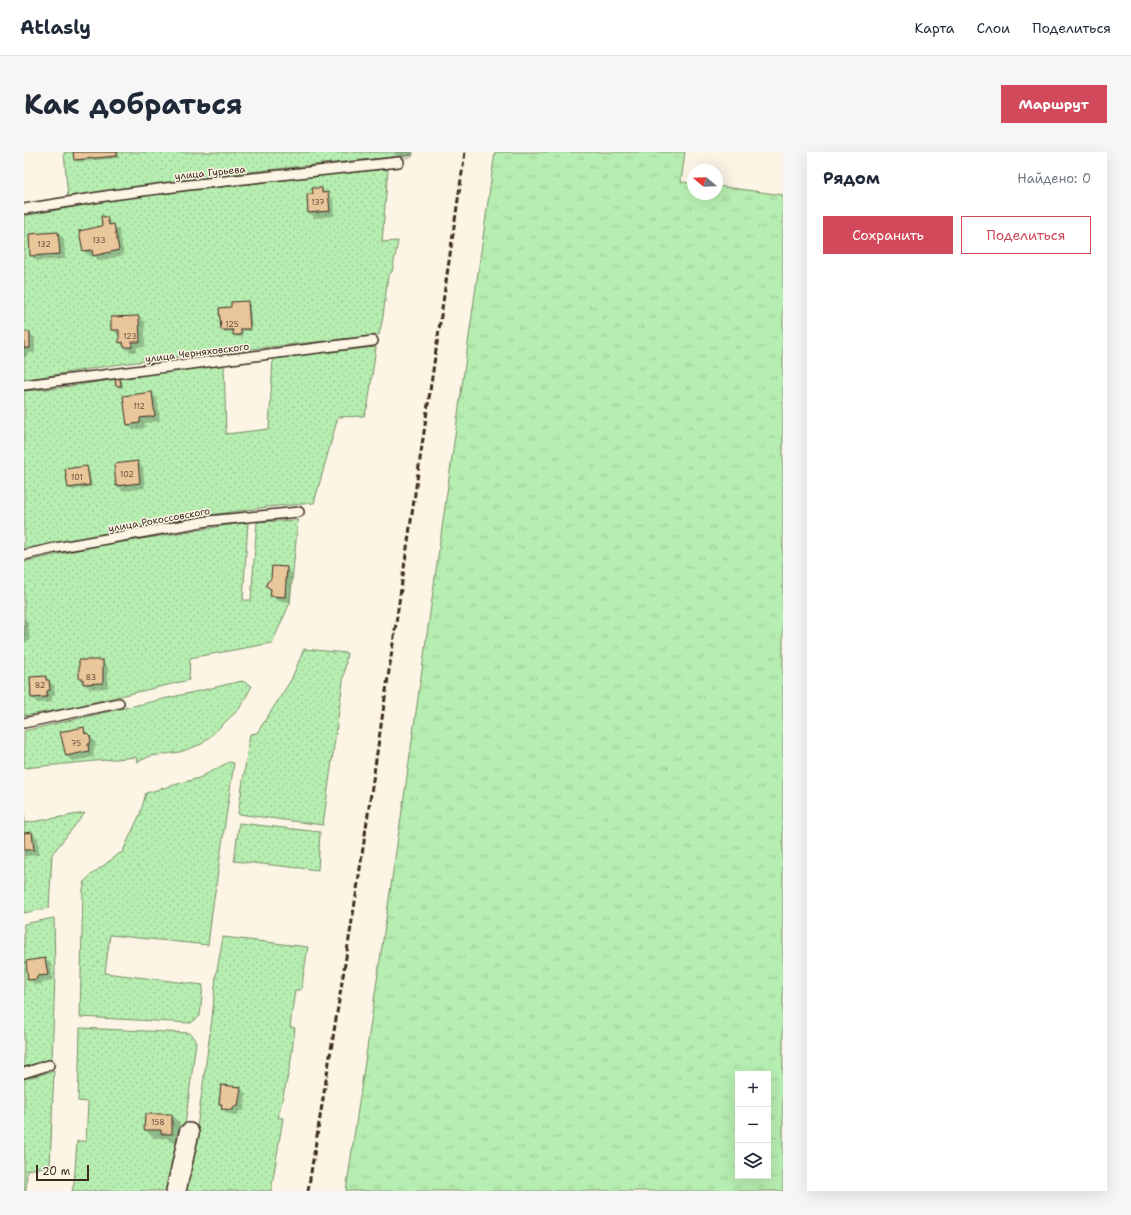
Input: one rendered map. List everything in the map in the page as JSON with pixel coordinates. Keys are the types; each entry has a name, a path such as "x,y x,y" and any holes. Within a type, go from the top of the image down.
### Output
{"street":[{"path":"176,1191 188,1133"}],"lane":[{"name":"улица Гурьева","path":"24,209 181,186 399,162"},
{"name":"улица Черняховского","path":"24,385 373,341"},
{"name":"улица Рокоссовского","path":"24,555 55,548 208,521 299,512"},
{"path":"24,723 119,703"},
{"path":"24,1072 49,1065"}],"green space":[{"path":"64,152 413,152 413,155 240,173 154,184 68,198"},
{"path":"495,152 685,152 681,182 687,182 687,200 723,200 723,187 783,195 783,1191 346,1191 405,790"},
{"path":"388,169 382,242 398,241 392,272 388,275 383,317 379,335 159,359 24,380 24,216 128,197 293,179 293,177"},
{"path":"376,347 368,405 364,416 338,417 314,503 268,507 152,523 106,534 24,550 24,391 58,388 224,363 226,434 269,429 273,358"},
{"path":"298,520 290,603 272,643 190,658 189,680 73,707 24,716 24,562 91,547 248,522 243,600 251,600 257,522"},
{"path":"304,649 347,653 323,825 238,814 250,734 257,733 291,680"},
{"path":"242,681 252,686 239,709 202,744 180,752 151,756 137,762 136,757 24,768 24,731"},
{"path":"229,762 234,763 208,945 110,935 105,973 203,985 200,1016 191,1023 80,1017 83,889 85,881 120,853 122,853 140,814 146,793 199,778"},
{"path":"24,812 25,823 85,813 52,854 49,908 24,913"},
{"path":"239,823 320,832 318,870 234,861"},
{"path":"54,918 55,975 52,1060 24,1068 24,924"},
{"path":"223,937 308,947 301,990 295,990 290,1027 295,1028 290,1067 278,1117 283,1118 271,1191 182,1191 194,1149 212,1019 216,975"},
{"path":"80,1028 190,1033 196,1042 182,1148 169,1191 72,1191 77,1141 86,1141 88,1102 78,1101"},
{"path":"54,1071 50,1166 27,1170 26,1191 24,1191 24,1079"}],"building":[{"path":"73,152 117,152 117,156 74,160"},
{"path":"312,188 322,188 322,193 328,192 330,211 308,213 307,194 313,194"},
{"path":"101,216 107,217 109,225 114,224 119,250 93,256 92,250 83,251 79,231 102,226"},
{"path":"58,232 60,254 30,256 29,234"},
{"path":"248,301 250,329 241,329 241,335 233,335 233,330 221,330 219,308 231,307 231,302"},
{"path":"139,316 140,342 132,342 132,347 124,347 123,342 119,343 119,330 111,330 111,317"},
{"path":"24,332 30,332 30,348 24,348"},
{"path":"120,378 121,386 116,386 115,379"},
{"path":"152,392 155,416 140,418 140,423 127,425 123,396"},
{"path":"138,461 140,483 116,486 114,464"},
{"path":"87,466 90,485 68,488 65,469"},
{"path":"272,566 287,567 285,597 270,596 271,589 266,586 267,582 271,579"},
{"path":"79,660 103,660 103,683 83,684 83,679 79,679"},
{"path":"46,676 46,680 49,680 50,690 47,691 47,697 31,698 30,677"},
{"path":"84,727 85,734 87,733 90,736 91,741 88,745 89,751 66,756 60,732"},
{"path":"32,832 34,850 24,850 24,833"},
{"path":"45,958 48,975 37,976 37,979 28,980 26,961"},
{"path":"221,1085 241,1087 238,1107 234,1106 233,1110 221,1109 222,1104 219,1104"},
{"path":"145,1114 172,1114 172,1134 161,1134 161,1130 144,1130"}],"railway":[{"path":"308,1191 356,896 465,152"}]}
